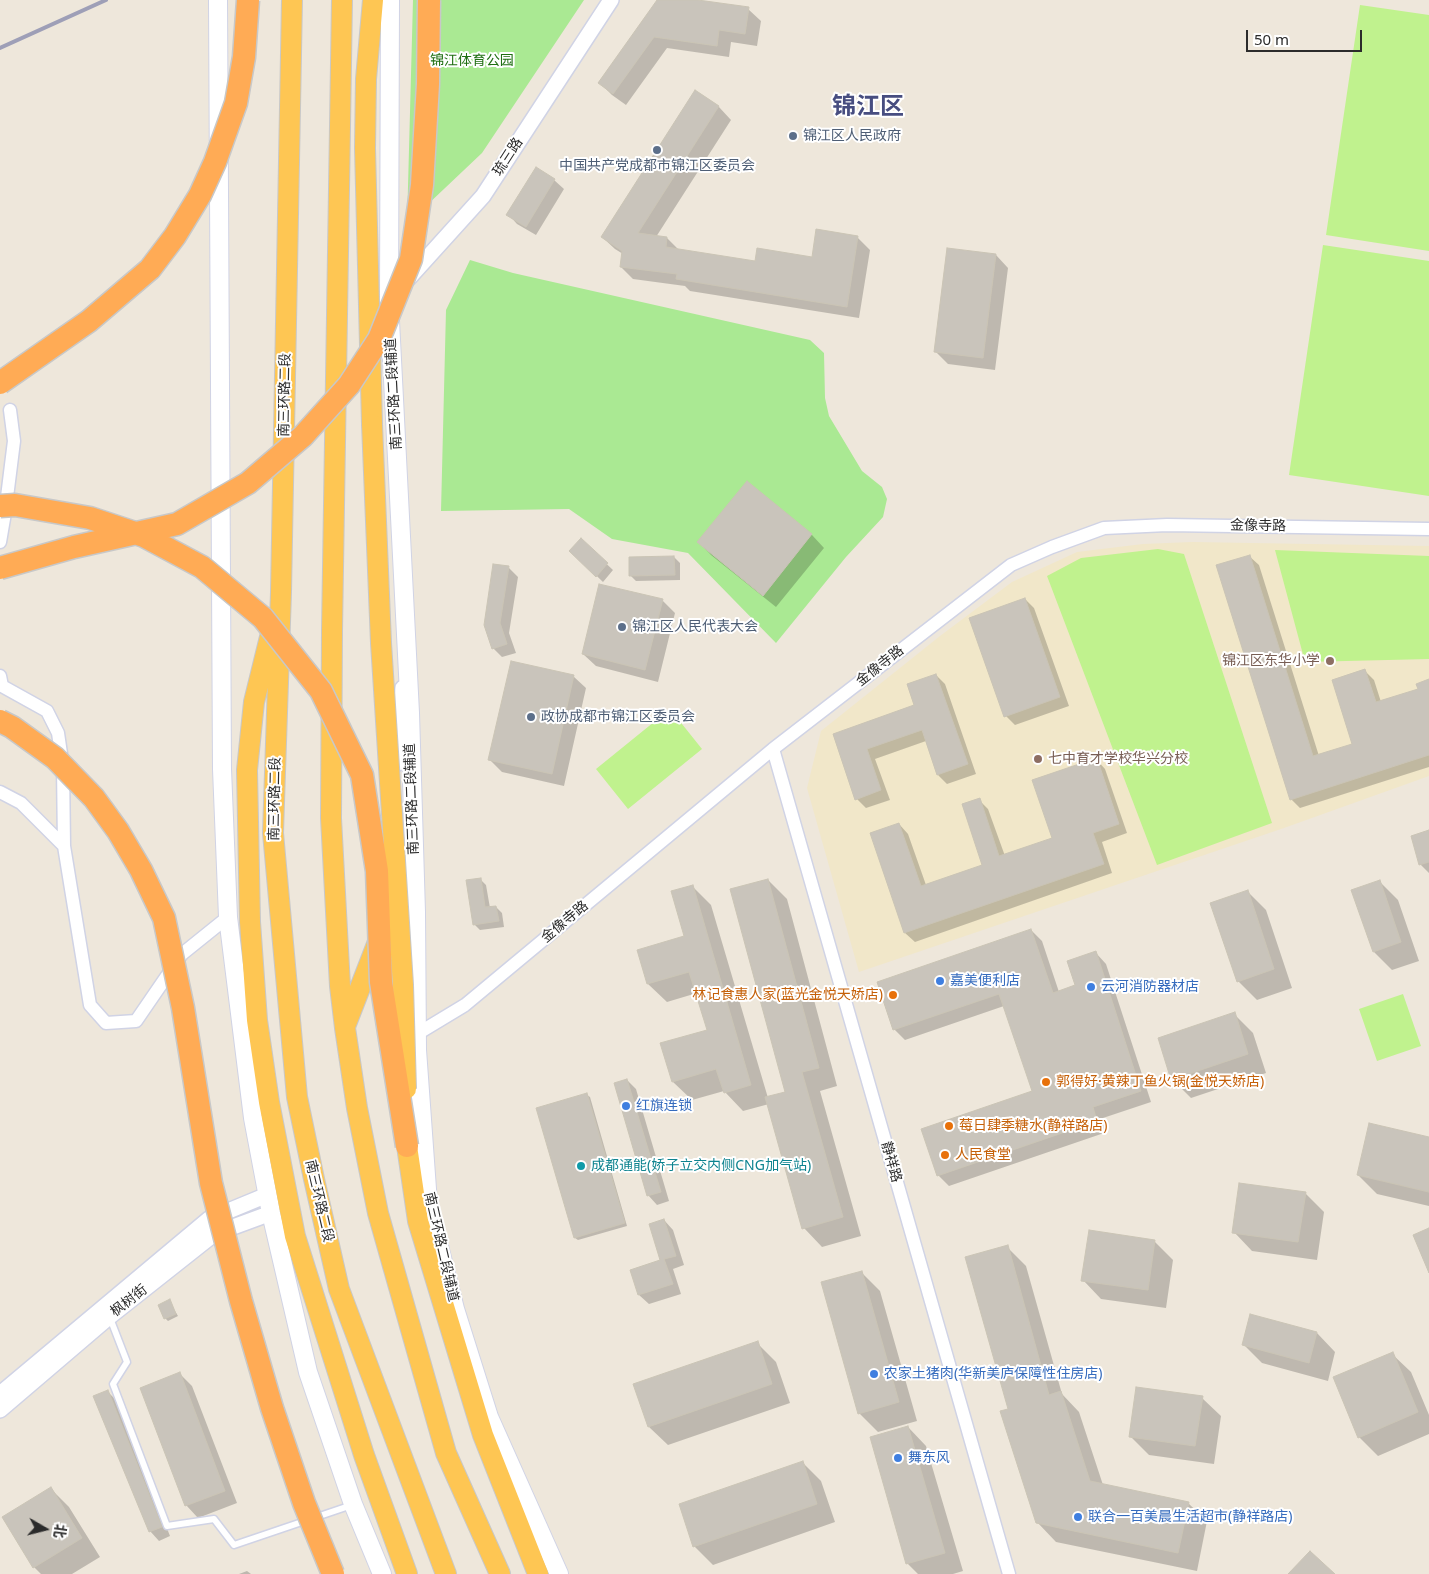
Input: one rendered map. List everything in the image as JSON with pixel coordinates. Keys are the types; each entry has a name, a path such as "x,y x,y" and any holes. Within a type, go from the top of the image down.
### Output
{"highway":[{"path":"0,383 95,316 150,269 175,236 200,195 236,103 244,57 248,0"},
{"name":"南三环路二段","path":"292,0 281,592 273,833 298,1097 339,1289 446,1574"},
{"path":"342,0 332,630 331,818 340,986 357,1108 378,1213 446,1453 500,1574"},
{"path":"373,0 366,79 365,148 372,424 381,643 404,986 407,1146"},
{"path":"0,568 74,548 177,524 248,483 303,436 349,385 379,339 411,259 422,186 428,84 429,0"},
{"path":"0,506 15,505 90,518 144,536 202,567 263,618 321,691 362,775 377,871 381,982 418,1221 483,1435 538,1574"},
{"path":"281,592 254,702 247,770 250,922 257,1020 268,1093 295,1236 364,1455 405,1574"},
{"path":"0,720 55,758 94,798 118,831 164,918 183,1008 211,1183 241,1302 272,1408 304,1503 333,1574"},
{"path":"345,1028 393,902"}],"main road":[{"path":"218,0 222,769 228,917 253,1118 267,1195 308,1372 353,1504 382,1574"},
{"name":"南三环路二段辅道","path":"390,0 389,300 406,647 416,912 417,1034 428,1203 455,1310 489,1417 559,1574"}],"street":[{"name":"琉三路","path":"389,300 483,196 611,0"},
{"path":"0,542 14,441 10,410"},
{"name":"金像寺路","path":"417,1034 465,1005 773,749 1011,564 1104,528 1167,525 1429,529"},
{"path":"406,647 395,771 393,902 396,1024 428,1203"},
{"path":"0,676 2,686 47,711 58,733 62,767 64,846 90,1004 106,1023 136,1021 182,954 228,917"},
{"name":"静祥路","path":"773,749 1009,1574"},
{"path":"0,792 21,803 64,846"},
{"name":"枫树街","path":"0,1394 209,1219 267,1195"},
{"name":"枫树街","path":"0,1410 109,1317 214,1234 271,1213"}],"lane":[{"path":"109,1317 127,1362 113,1384 167,1526 214,1519 234,1545 353,1504"}],"shaded area":[{"name":"七中育才学校华兴分校","path":"1192,542 1429,546 1429,776 1284,828 859,972 807,788 821,731 940,636 1012,582 1077,552 1143,544"}],"green space":[{"name":"锦江体育公园","path":"413,0 584,0 482,153 407,224"},
{"path":"1360,5 1429,15 1429,251 1326,235"},
{"path":"1323,245 1429,261 1429,496 1289,475"},
{"path":"470,260 513,273 810,340 824,353 825,398 829,416 862,471 882,487 887,499 883,517 846,557 776,643 688,553 612,539 569,509 441,511 446,310"},
{"path":"1158,549 1184,554 1272,823 1157,865 1047,576 1081,558"},
{"path":"1275,550 1429,556 1429,659 1305,662"},
{"path":"670,709 702,749 628,809 596,769"},
{"path":"1403,994 1421,1046 1377,1061 1359,1009"}],"building":[{"path":"657,0 698,0 749,7 745,34 719,30 717,46 654,37 613,94 598,83"},
{"path":"695,90 719,106 638,233 667,237 666,247 755,261 757,248 812,257 816,229 858,236 847,307 676,279 677,274 620,267 622,251 601,237"},
{"path":"536,167 555,179 526,227 506,215"},
{"path":"947,248 996,254 983,358 934,352"},
{"path":"747,481 812,534 763,596 697,542"},
{"path":"581,538 608,563 596,577 569,551"},
{"path":"1250,555 1313,756 1352,744 1332,680 1365,669 1376,702 1418,689 1416,684 1429,679 1429,755 1290,800 1216,565"},
{"path":"674,556 675,575 629,576 629,557"},
{"path":"493,564 509,566 500,623 507,644 492,649 484,625"},
{"name":"锦江区人民代表大会","path":"599,584 663,599 645,670 582,654"},
{"path":"1025,598 1060,697 1004,717 969,618"},
{"name":"政协成都市锦江区委员会","path":"511,661 574,675 552,774 488,760"},
{"path":"936,674 968,764 937,775 922,730 867,749 881,790 855,800 833,734 914,705 907,684"},
{"path":"1097,758 1119,824 1093,833 1104,864 904,933 870,833 899,823 921,886 982,865 962,804 980,798 999,856 1052,838 1032,780"},
{"path":"1429,830 1429,862 1419,865 1411,836"},
{"path":"481,878 485,907 496,906 499,921 473,925 466,880"},
{"path":"768,879 819,1068 802,1072 843,1217 802,1229 765,1097 785,1092 730,889"},
{"path":"1380,880 1401,942 1373,952 1351,890"},
{"path":"693,885 751,1085 724,1093 716,1069 672,1082 660,1043 707,1030 689,972 647,984 637,950 684,936 671,891"},
{"path":"1248,890 1274,969 1237,982 1210,903"},
{"path":"1031,929 1053,993 1075,985 1067,961 1096,951 1141,1091 1093,1107 1097,1121 937,1176 921,1129 1032,1091 999,994 893,1030 877,982"},
{"path":"1235,1012 1248,1054 1171,1080 1158,1038"},
{"path":"627,1079 661,1192 647,1196 614,1083"},
{"name":"成都通能(娇子立交内侧CNG加气站)","path":"587,1093 625,1223 574,1238 536,1108"},
{"path":"1369,1123 1429,1137 1429,1192 1357,1175"},
{"path":"1239,1183 1306,1192 1298,1242 1232,1233"},
{"path":"664,1219 676,1256 664,1259 673,1284 638,1295 630,1270 660,1260 649,1224"},
{"path":"1429,1228 1429,1273 1413,1235"},
{"path":"1089,1230 1155,1240 1148,1290 1081,1281"},
{"path":"1008,1245 1049,1395 1061,1391 1090,1481 1189,1502 1178,1553 1036,1523 1000,1411 1008,1409 965,1257"},
{"path":"862,1271 899,1402 858,1414 821,1282"},
{"path":"170,1299 176,1314 164,1319 158,1305"},
{"path":"1250,1314 1317,1332 1309,1363 1242,1345"},
{"path":"758,1341 772,1384 648,1427 633,1384"},
{"path":"1393,1352 1418,1412 1358,1438 1333,1377"},
{"path":"180,1372 225,1491 185,1506 140,1388"},
{"path":"1136,1387 1203,1396 1195,1446 1129,1437"},
{"path":"108,1390 162,1527 149,1532 93,1396"},
{"path":"908,1426 945,1553 906,1564 870,1437"},
{"path":"803,1461 817,1504 693,1547 679,1504"},
{"path":"51,1487 82,1538 33,1568 2,1517"},
{"path":"1310,1551 1335,1574 1288,1574"}],"railway":[{"path":"0,48 106,0"}],"place":[{"name":"锦江区人民政府","path":"793,136"},
{"name":"中国共产党成都市锦江区委员会","path":"657,150"},
{"name":"锦江区人民代表大会","path":"622,627"},
{"name":"锦江区东华小学","path":"1330,661"},
{"name":"政协成都市锦江区委员会","path":"531,717"},
{"name":"七中育才学校华兴分校","path":"1038,759"},
{"name":"嘉美便利店","path":"940,981"},
{"name":"云河消防器材店","path":"1091,987"},
{"name":"林记食惠人家(蓝光金悦天娇店)","path":"893,995"},
{"name":"郭得好·黄辣丁鱼火锅(金悦天娇店)","path":"1046,1082"},
{"name":"红旗连锁","path":"626,1106"},
{"name":"莓日肆季糖水(静祥路店)","path":"949,1126"},
{"name":"人民食堂","path":"945,1155"},
{"name":"成都通能(娇子立交内侧CNG加气站)","path":"581,1166"},
{"name":"农家土猪肉(华新美庐保障性住房店)","path":"874,1374"},
{"name":"舞东风","path":"898,1458"},
{"name":"联合一百美晨生活超市(静祥路店)","path":"1078,1517"}],"district":[{"name":"锦江区","path":"868,107"}]}
